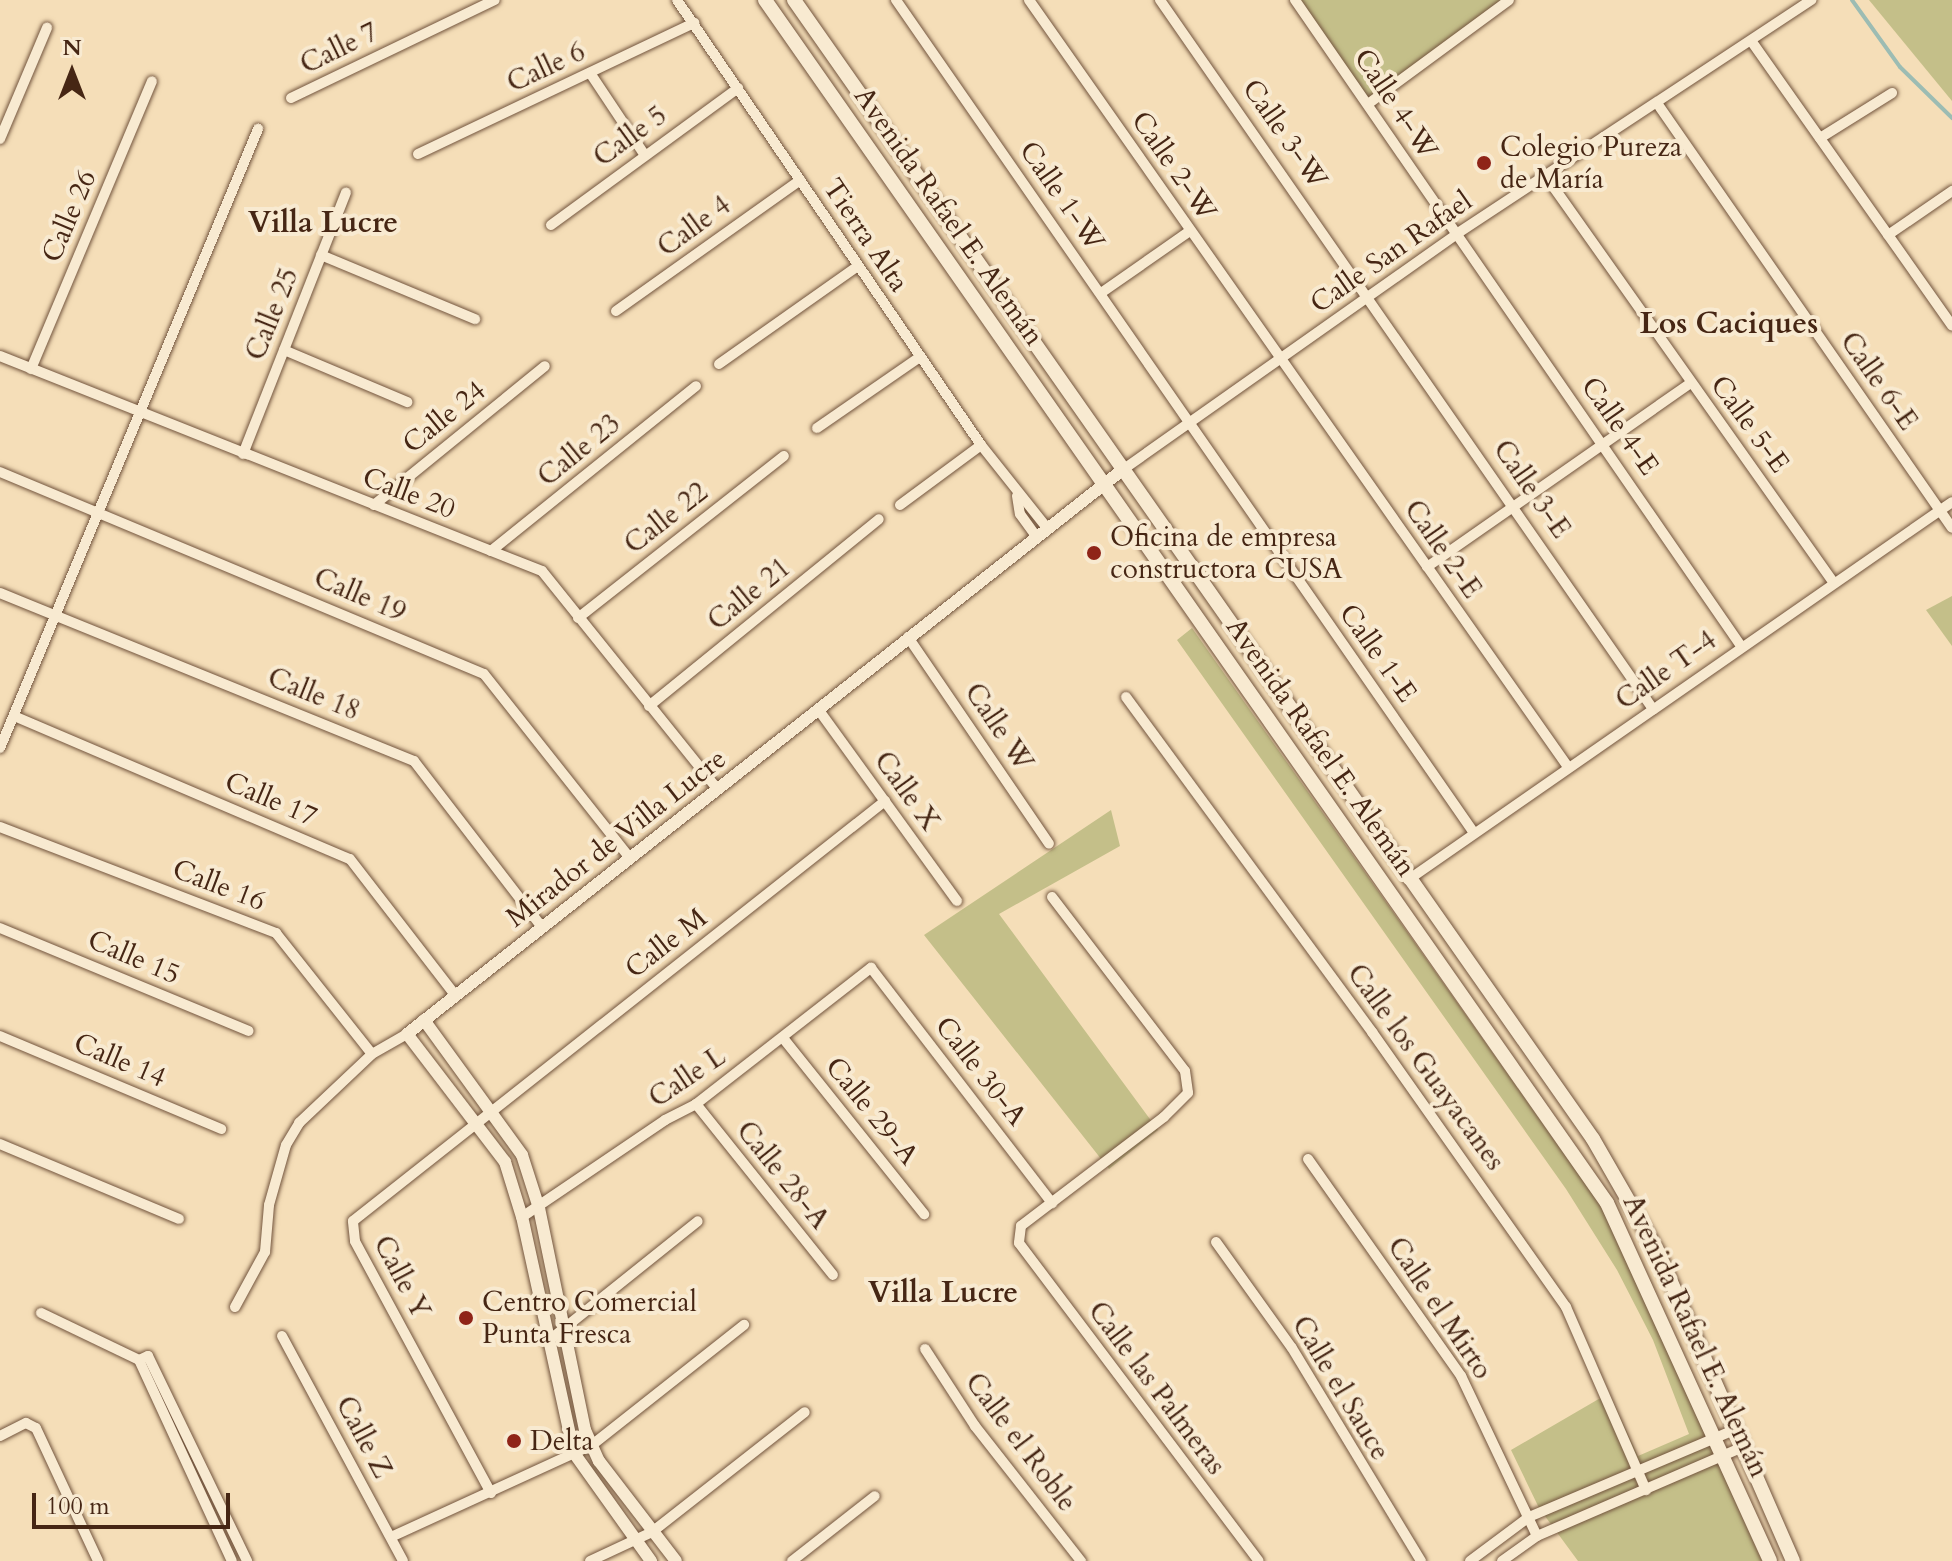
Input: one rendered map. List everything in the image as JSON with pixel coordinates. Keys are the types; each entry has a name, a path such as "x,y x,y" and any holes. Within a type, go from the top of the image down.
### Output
{"main road":[{"name":"Avenida Rafael E. Alemán","path":"765,0 1607,1203 1770,1561"},
{"name":"Avenida Rafael E. Alemán","path":"794,0 1626,1192 1736,1429 1793,1561"}],"street":[{"name":"Calle 7","path":"291,98 495,0"},
{"name":"Tierra Alta","path":"677,0 981,445 1017,496 1047,528"},
{"name":"Calle 1-W","path":"896,0 1189,420"},
{"name":"Calle 2-W","path":"1029,0 1280,358"},
{"name":"Calle 3-W","path":"1160,0 1370,297"},
{"name":"Calle 4-W","path":"1295,0 1455,235"},
{"path":"1368,104 1509,0"},
{"name":"Calle San Rafael","path":"1121,471 1189,420 1455,235 1812,0"},
{"name":"Calle 6","path":"418,154 694,23"},
{"path":"0,139 47,28"},
{"path":"1752,42 1952,325"},
{"path":"590,73 644,154"},
{"name":"Calle 26","path":"31,369 152,81"},
{"name":"Calle 5","path":"551,225 738,88"},
{"path":"1820,138 1892,93"},
{"name":"Calle 6-E","path":"1657,103 1952,528"},
{"path":"0,748 96,510 258,129"},
{"name":"Calle 5-E","path":"1545,175 1834,583"},
{"name":"Calle 4","path":"616,311 800,180"},
{"path":"1888,235 1952,191"},
{"name":"Calle 25","path":"243,454 346,193"},
{"path":"1101,293 1190,231"},
{"name":"Calle 4-E","path":"1455,235 1604,444 1741,646"},
{"path":"321,255 475,319"},
{"path":"719,364 858,266"},
{"name":"Calle 3-E","path":"1370,297 1653,709"},
{"path":"284,350 407,402"},
{"name":"Calle 20","path":"0,356 542,571 717,789"},
{"path":"817,428 920,357"},
{"name":"Calle 2-E","path":"1280,358 1568,767"},
{"name":"Calle 24","path":"374,505 545,366"},
{"path":"1427,567 1691,383"},
{"name":"Calle 23","path":"491,551 696,386"},
{"name":"Calle 1-E","path":"1189,420 1474,833"},
{"path":"900,505 981,445"},
{"name":"Calle 22","path":"578,618 784,456"},
{"name":"Mirador de Villa Lucre","path":"235,1307 265,1252 269,1205 286,1145 299,1123 372,1054 407,1034 456,996 1121,471"},
{"name":"Calle 19","path":"0,472 484,674 630,858"},
{"name":"Tierra Alta","path":"1017,496 1020,514 1036,536"},
{"name":"Calle T-4","path":"1408,880 1952,502"},
{"name":"Calle 21","path":"649,706 879,519"},
{"name":"Calle 18","path":"0,593 414,761 542,927"},
{"name":"Calle W","path":"908,637 1049,844"},
{"name":"Calle los Guayacanes","path":"1126,697 1372,1032 1566,1307 1646,1490"},
{"name":"Calle X","path":"818,709 957,901"},
{"name":"Calle 17","path":"14,716 350,859 456,996"},
{"name":"Calle M","path":"477,1121 885,801"},
{"name":"Calle 16","path":"0,827 276,933 372,1054"},
{"path":"1052,897 1185,1071 1188,1093 1164,1117 1052,1203"},
{"name":"Calle 15","path":"0,928 249,1031"},
{"name":"Calle 30-A","path":"871,968 1052,1203"},
{"name":"Calle L","path":"522,1217 665,1120 696,1104 871,968"},
{"path":"424,1020 522,1155 539,1208 592,1445 652,1532 676,1561"},
{"path":"407,1034 477,1121 505,1162 522,1217 547,1342 574,1453 651,1561"},
{"name":"Calle 14","path":"0,1036 221,1129"},
{"name":"Calle 29-A","path":"783,1038 924,1214"},
{"name":"Calle 28-A","path":"696,1104 833,1275"},
{"name":"Calle Y","path":"477,1121 358,1214 352,1230 491,1493"},
{"path":"0,1144 179,1219"},
{"path":"505,1162 522,1155"},
{"name":"Calle el Mirto","path":"1308,1159 1461,1376 1537,1536"},
{"name":"Calle las Palmeras","path":"1052,1203 1021,1226 1019,1243 1259,1561"},
{"path":"547,1342 698,1221"},
{"name":"Calle el Sauce","path":"1216,1242 1292,1348 1421,1561"},
{"path":"41,1313 139,1360 230,1556 240,1545"},
{"path":"391,1537 592,1445 744,1325"},
{"name":"Calle Z","path":"282,1336 403,1561"},
{"name":"Calle el Roble","path":"925,1349 975,1426 1081,1561"},
{"path":"139,1360 148,1356 247,1561"},
{"path":"590,1561 652,1532 805,1412"},
{"path":"0,1436 26,1423 36,1428 98,1561"},
{"path":"1470,1561 1529,1517 1736,1429"},
{"path":"1502,1561 1537,1536 1743,1447"},
{"path":"792,1561 875,1496"},
{"path":"207,1504 219,1499"}],"shaded area":[{"path":"1295,0 1509,0 1368,104"},
{"path":"1869,0 1952,0 1952,101"},
{"path":"1952,596 1952,646 1926,610"},
{"path":"1192,628 1606,1213 1762,1561 1578,1561 1539,1508 1511,1450 1609,1393 1638,1456 1689,1434 1653,1340 1617,1270 1566,1189 1177,640"},
{"path":"1111,810 1120,846 999,914 1158,1130 1109,1169 924,935"}],"waterway":[{"path":"1852,0 1900,67 1952,118"}],"place":[{"name":"Colegio Pureza de María","path":"1484,163"},
{"name":"Oficina de empresa constructora CUSA","path":"1094,553"},
{"name":"Centro Comercial Punta Fresca","path":"466,1318"},
{"name":"Delta","path":"514,1441"}],"district":[{"name":"Villa Lucre","path":"323,223"},
{"name":"Los Caciques","path":"1729,324"},
{"name":"Villa Lucre","path":"943,1293"}]}
